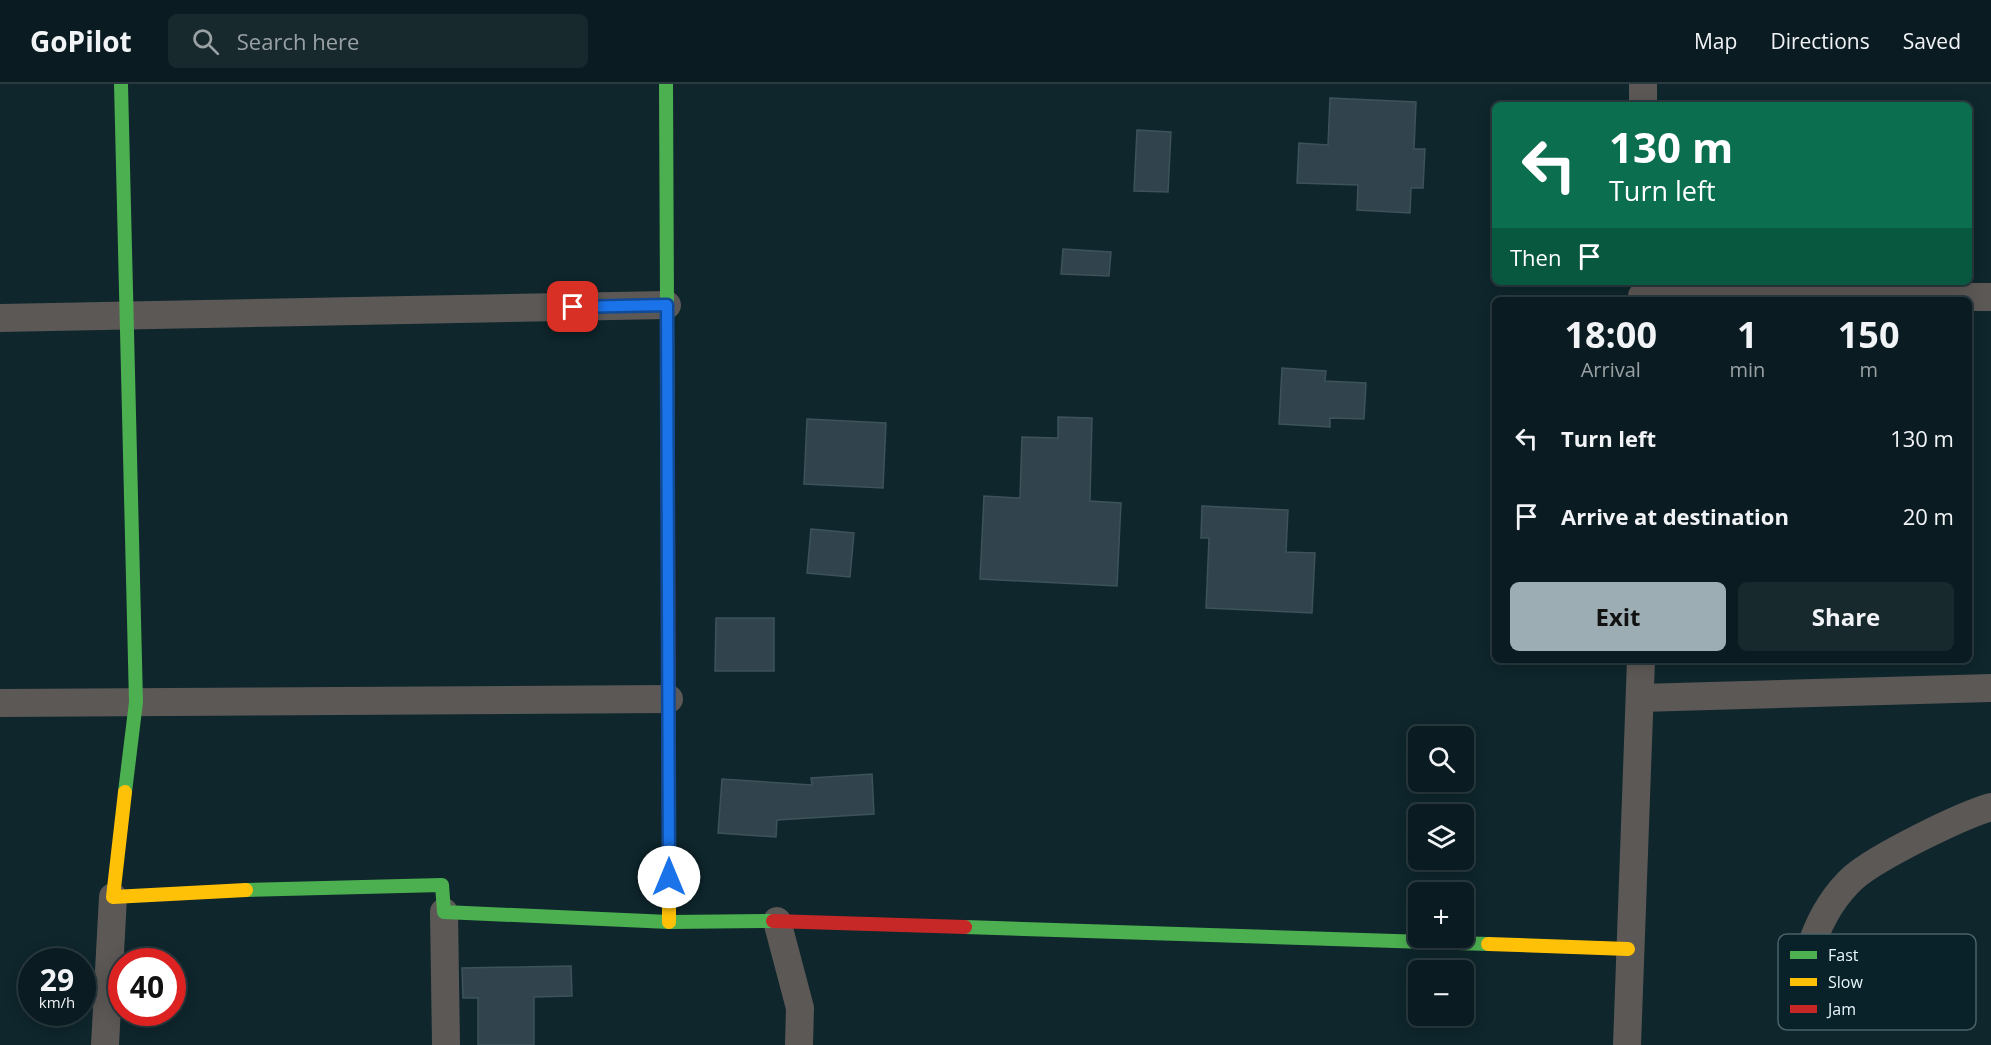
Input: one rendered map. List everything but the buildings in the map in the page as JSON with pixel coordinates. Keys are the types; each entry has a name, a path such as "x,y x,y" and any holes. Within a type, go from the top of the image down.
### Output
{"street":[{"path":"102,1044 113,897 136,702 121,84"},
{"path":"666,84 669,921"},
{"path":"1643,84 1643,102"},
{"path":"1642,293 1991,297"},
{"path":"0,318 667,305"},
{"path":"1627,1045 1628,949 1641,663"},
{"path":"1641,698 1991,688"},
{"path":"0,703 669,699"},
{"path":"1815,934 1822,914 1854,877 1911,843 1991,807"},
{"path":"113,897 269,888 442,885 446,1045"},
{"path":"444,912 669,921 777,921 1628,949"},
{"path":"777,921 800,1008 799,1045"}],"traffic: fast":[{"path":"121,84 136,702 125,792"},
{"path":"666,84 668,525"},
{"path":"246,890 442,885 444,912 669,922 773,921"},
{"path":"965,927 1488,944"}],"traffic: slow":[{"path":"125,792 113,897 246,890"},
{"path":"669,822 669,922"},
{"path":"1488,944 1628,949"}],"traffic: jam":[{"path":"668,525 669,822"},
{"path":"773,921 965,927"}],"route":[{"path":"573,307 667,305 669,877"}]}
